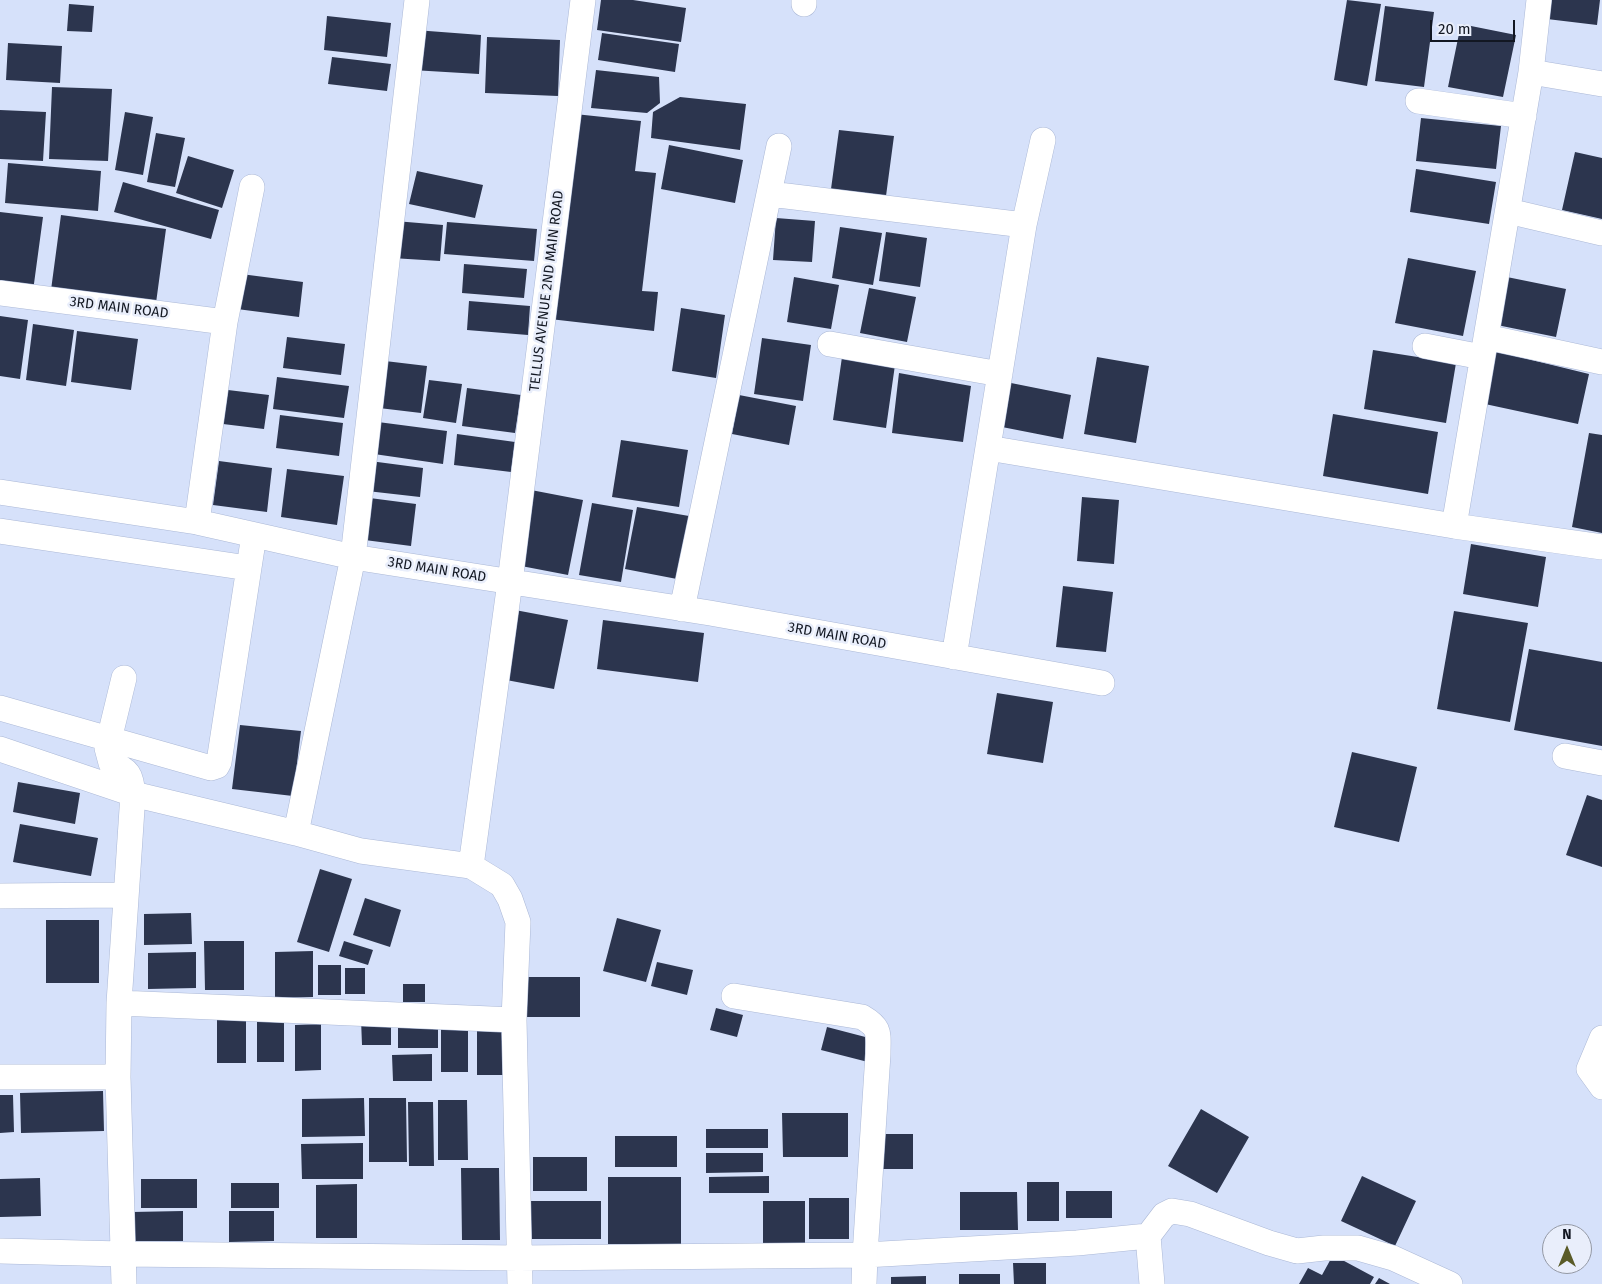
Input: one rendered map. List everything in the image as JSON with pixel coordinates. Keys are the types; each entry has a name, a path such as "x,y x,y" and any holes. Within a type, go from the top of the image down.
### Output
{"street":[{"path":"296,833 353,557 417,0"},
{"name":"TELLUS AVENUE 2ND MAIN ROAD","path":"471,866 510,582 583,0"},
{"path":"1454,526 1524,116 1540,0"},
{"path":"1531,72 1602,84"},
{"path":"1418,101 1524,116"},
{"path":"954,657 1024,225 1043,140"},
{"path":"682,609 779,146"},
{"path":"197,522 226,322 252,187"},
{"path":"770,194 1024,225"},
{"path":"1508,211 1602,233"},
{"name":"3RD MAIN ROAD","path":"0,293 226,322"},
{"path":"830,344 1000,374"},
{"path":"1425,346 1484,347 1602,362"},
{"path":"988,448 1454,526 1602,547"},
{"name":"3RD MAIN ROAD","path":"0,492 197,522 353,557 682,609 1102,682"},
{"path":"0,531 248,568"},
{"path":"0,708 211,768 217,766 220,762 254,535"},
{"path":"124,678 107,748 111,763 128,771 133,794 119,1003 118,1077 124,1284"},
{"path":"0,749 133,794 296,833 362,851 471,866 502,885 516,911 518,922 514,1020 520,1284"},
{"path":"1565,756 1602,763"},
{"path":"0,896 126,896"},
{"path":"734,996 862,1017 874,1024 878,1036 878,1054 864,1284"},
{"path":"119,1003 514,1020"},
{"path":"1602,1038 1589,1069 1602,1087"},
{"path":"0,1077 118,1077"},
{"path":"1152,1284 1148,1236 1164,1215 1172,1211 1190,1214 1269,1243 1297,1251 1324,1248 1358,1248 1393,1258 1450,1284"},
{"path":"0,1251 519,1258 865,1254 1077,1243 1148,1236"}],"building":[{"path":"601,0 633,0 686,8 681,42 597,30"},
{"path":"1347,0 1381,4 1367,86 1334,80"},
{"path":"1549,0 1600,0 1597,25 1547,19"},
{"path":"69,4 94,6 92,32 67,31"},
{"path":"1385,6 1434,12 1424,87 1375,81"},
{"path":"327,16 391,23 387,57 324,50"},
{"path":"1461,24 1516,35 1503,97 1448,87"},
{"path":"415,30 481,35 479,74 412,70"},
{"path":"602,33 679,44 675,72 598,60"},
{"path":"487,37 560,40 558,96 485,93"},
{"path":"8,43 62,46 60,83 6,80"},
{"path":"332,57 391,64 387,91 328,84"},
{"path":"596,70 659,77 660,103 647,113 591,108"},
{"path":"52,87 112,89 108,161 49,159"},
{"path":"680,97 746,104 740,150 651,138 653,112"},
{"path":"0,110 46,112 43,161 0,159"},
{"path":"125,112 153,117 143,175 115,170"},
{"path":"575,114 641,121 635,171 656,173 642,291 658,292 654,331 550,319"},
{"path":"1421,118 1501,126 1496,169 1416,161"},
{"path":"839,130 894,136 886,196 831,189"},
{"path":"156,133 185,138 175,187 147,182"},
{"path":"669,145 743,160 735,203 661,189"},
{"path":"1575,152 1602,158 1602,219 1562,210"},
{"path":"188,156 234,170 222,208 176,193"},
{"path":"8,163 101,171 98,211 5,203"},
{"path":"1416,169 1496,182 1489,224 1410,212"},
{"path":"417,171 483,185 475,218 409,204"},
{"path":"123,182 219,210 211,239 114,212"},
{"path":"0,212 43,217 33,291 0,286"},
{"path":"61,215 166,229 156,303 51,290"},
{"path":"776,218 815,221 812,262 773,260"},
{"path":"395,221 443,225 440,261 392,258"},
{"path":"447,222 537,229 534,261 444,254"},
{"path":"840,227 882,233 873,285 832,278"},
{"path":"886,232 927,238 920,287 879,281"},
{"path":"1408,258 1476,271 1463,336 1395,323"},
{"path":"464,264 527,269 524,298 462,293"},
{"path":"241,274 303,282 299,317 237,309"},
{"path":"1502,276 1566,289 1556,337 1492,324"},
{"path":"794,277 839,285 831,329 787,322"},
{"path":"869,288 916,297 907,342 860,333"},
{"path":"469,301 530,306 528,335 467,330"},
{"path":"681,308 725,315 716,378 672,371"},
{"path":"0,316 28,320 20,379 0,376"},
{"path":"33,324 74,330 66,386 26,380"},
{"path":"77,331 138,339 131,390 71,382"},
{"path":"287,337 345,344 341,375 283,368"},
{"path":"762,338 811,345 803,401 754,394"},
{"path":"1373,350 1456,363 1446,423 1364,409"},
{"path":"1495,351 1589,374 1578,424 1485,404"},
{"path":"842,357 895,365 886,428 833,420"},
{"path":"1097,357 1149,366 1136,443 1084,434"},
{"path":"385,361 427,366 421,413 379,408"},
{"path":"899,373 971,386 963,442 892,433"},
{"path":"277,377 349,386 344,418 273,409"},
{"path":"429,380 462,384 456,423 423,418"},
{"path":"1011,383 1071,395 1063,439 1002,427"},
{"path":"467,388 521,395 515,433 462,426"},
{"path":"228,390 269,395 264,429 223,424"},
{"path":"739,395 796,406 789,445 732,434"},
{"path":"1333,414 1438,432 1428,494 1323,476"},
{"path":"280,415 343,423 339,456 276,448"},
{"path":"378,422 447,431 443,464 374,454"},
{"path":"1589,433 1602,435 1602,533 1572,527"},
{"path":"457,434 515,442 511,472 454,465"},
{"path":"621,440 688,450 679,507 612,497"},
{"path":"219,461 272,468 267,512 213,505"},
{"path":"370,461 423,468 420,497 367,491"},
{"path":"287,469 344,476 337,525 281,517"},
{"path":"531,490 583,500 568,575 516,565"},
{"path":"362,497 416,504 411,546 357,539"},
{"path":"1082,497 1119,500 1114,564 1077,561"},
{"path":"592,503 633,510 621,582 579,575"},
{"path":"637,507 689,516 677,579 625,569"},
{"path":"1471,544 1546,557 1538,607 1463,594"},
{"path":"1063,586 1113,592 1106,652 1056,647"},
{"path":"515,610 568,620 554,689 501,679"},
{"path":"1454,611 1528,623 1510,722 1437,709"},
{"path":"603,620 704,633 698,682 597,669"},
{"path":"1529,649 1602,662 1602,746 1514,730"},
{"path":"997,693 1053,702 1043,763 987,754"},
{"path":"240,725 301,731 293,796 232,789"},
{"path":"1352,752 1417,767 1399,842 1334,827"},
{"path":"18,782 80,793 75,824 13,812"},
{"path":"1587,795 1602,800 1602,867 1566,855"},
{"path":"20,824 98,838 91,876 13,862"},
{"path":"320,869 352,879 329,952 297,942"},
{"path":"365,898 401,910 390,947 353,935"},
{"path":"191,913 192,944 144,945 144,914"},
{"path":"617,918 661,930 646,982 603,971"},
{"path":"46,920 99,920 99,983 46,983"},
{"path":"204,941 244,941 244,990 205,990"},
{"path":"344,941 373,950 368,965 339,956"},
{"path":"313,951 313,997 275,998 275,952"},
{"path":"196,952 196,988 148,989 148,953"},
{"path":"657,962 693,970 687,995 651,986"},
{"path":"318,965 341,965 341,995 318,995"},
{"path":"345,968 365,968 365,994 345,994"},
{"path":"526,977 580,977 580,1017 526,1017"},
{"path":"403,984 425,984 425,1002 403,1002"},
{"path":"716,1008 743,1015 737,1037 710,1030"},
{"path":"284,1019 284,1062 257,1062 257,1020"},
{"path":"361,1019 391,1019 391,1045 362,1045"},
{"path":"217,1020 246,1020 246,1063 217,1063"},
{"path":"321,1024 321,1070 295,1071 295,1025"},
{"path":"398,1025 438,1025 438,1048 398,1048"},
{"path":"441,1025 468,1025 468,1072 441,1072"},
{"path":"477,1027 502,1027 503,1075 477,1075"},
{"path":"827,1027 873,1039 868,1062 821,1050"},
{"path":"432,1054 432,1081 393,1081 392,1055"},
{"path":"103,1091 104,1131 21,1133 20,1093"},
{"path":"0,1095 13,1095 14,1132 0,1133"},
{"path":"364,1098 365,1136 302,1137 302,1099"},
{"path":"369,1098 406,1098 407,1162 369,1162"},
{"path":"438,1100 467,1100 468,1160 438,1160"},
{"path":"408,1102 433,1102 434,1166 409,1166"},
{"path":"1201,1109 1249,1137 1217,1193 1168,1166"},
{"path":"782,1113 848,1113 848,1157 783,1157"},
{"path":"706,1129 768,1129 768,1148 706,1148"},
{"path":"879,1134 913,1134 913,1169 879,1169"},
{"path":"615,1136 677,1136 677,1167 615,1167"},
{"path":"363,1143 363,1179 302,1179 301,1144"},
{"path":"706,1153 763,1153 763,1172 706,1173"},
{"path":"533,1157 587,1157 587,1191 533,1191"},
{"path":"461,1168 499,1168 500,1240 462,1240"},
{"path":"769,1176 769,1193 709,1193 709,1177"},
{"path":"1362,1176 1416,1201 1395,1246 1341,1221"},
{"path":"608,1177 681,1177 681,1244 608,1244"},
{"path":"40,1178 41,1216 0,1217 0,1179"},
{"path":"141,1179 197,1179 197,1208 141,1208"},
{"path":"1027,1182 1059,1182 1059,1221 1027,1221"},
{"path":"231,1183 279,1183 279,1208 231,1208"},
{"path":"357,1184 357,1238 316,1238 316,1185"},
{"path":"1066,1191 1112,1191 1112,1218 1066,1218"},
{"path":"960,1192 1017,1192 1018,1230 960,1230"},
{"path":"809,1198 849,1198 849,1239 809,1239"},
{"path":"529,1201 601,1201 601,1239 529,1239"},
{"path":"763,1201 805,1201 805,1243 763,1243"},
{"path":"183,1211 183,1241 133,1241 132,1212"},
{"path":"229,1211 274,1211 274,1241 229,1242"},
{"path":"1333,1255 1374,1277 1370,1284 1299,1284 1308,1268 1322,1275"},
{"path":"1013,1263 1046,1263 1046,1284 1014,1284"},
{"path":"959,1274 1000,1274 1000,1284 959,1284"},
{"path":"926,1276 926,1284 891,1284 891,1277"},
{"path":"1379,1278 1390,1284 1375,1284"}]}
